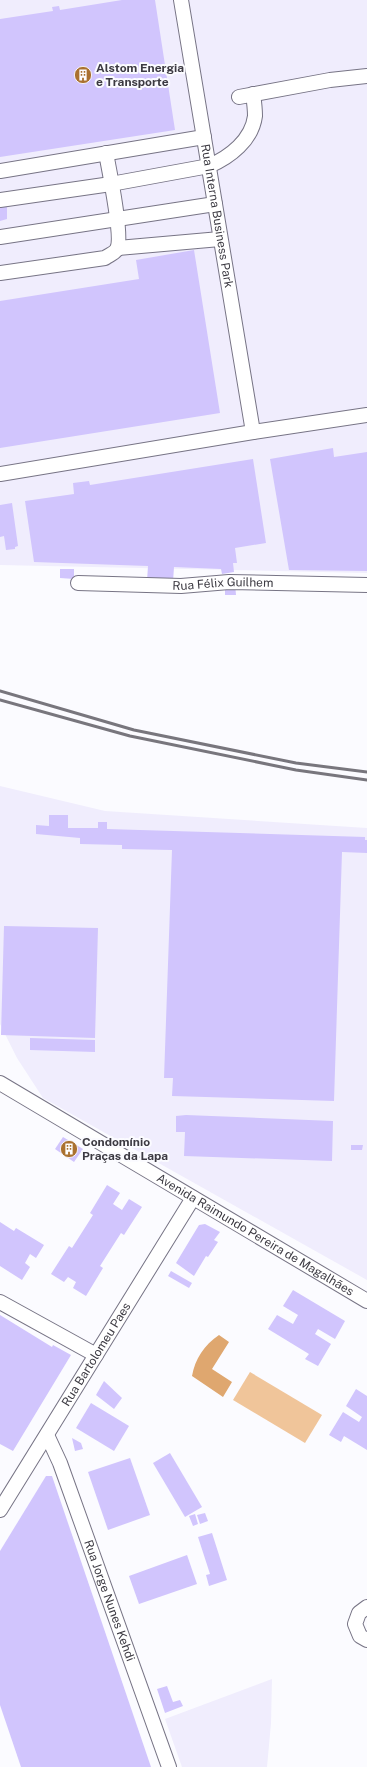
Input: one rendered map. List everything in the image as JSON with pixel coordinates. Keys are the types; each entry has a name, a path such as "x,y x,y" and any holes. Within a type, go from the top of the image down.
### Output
{"street":[{"name":"Rua Interna Business Park","path":"181,0 253,432"},
{"path":"239,97 330,80 367,76"},
{"path":"0,200 111,184 209,166 221,161 232,153 249,134 255,116 253,94"},
{"path":"0,171 204,137"},
{"path":"0,273 105,258 118,248 119,241 117,220 106,153"},
{"path":"0,237 215,204"},
{"path":"118,248 220,239"},
{"path":"0,474 253,432 367,415"},
{"name":"Rua Félix Guilhem","path":"78,583 181,586 229,582 263,584 367,585"},
{"name":"Avenida Raimundo Pereira de Magalhães","path":"0,1083 367,1301"},
{"name":"Rua Bartolomeu Paes","path":"0,1510 193,1198"},
{"path":"0,1302 96,1355"},
{"name":"Rua Jorge Nunes Kehdi","path":"46,1435 60,1463 169,1767"},
{"path":"367,1607 359,1613 355,1624 360,1636 367,1640"}],"shaded area":[{"path":"0,0 367,0 367,573 0,565"},
{"path":"0,786 105,811 367,828 367,1280 43,1098 17,1058 0,1024"},
{"path":"219,1335 229,1342 212,1369 232,1382 223,1397 192,1376 195,1364 201,1353 209,1343"},
{"path":"250,1372 322,1415 305,1443 233,1400"},
{"path":"272,1679 271,1723 267,1767 182,1767 165,1719"}],"building":[{"name":"Alstom Energia e Transporte","path":"122,0 155,0 175,130 0,157 0,19 53,11 52,7 59,6 60,10"},
{"path":"7,206 7,219 0,221 0,207"},
{"path":"194,250 220,413 0,448 0,301 139,279 136,260"},
{"path":"333,448 334,457 367,452 367,571 289,570 270,459"},
{"path":"253,459 266,543 235,548 237,563 233,563 234,572 222,574 221,569 174,567 173,582 147,581 148,566 34,562 25,501 74,494 73,483 89,481 90,485"},
{"path":"12,503 18,546 15,547 15,549 6,550 4,536 0,537 0,505"},
{"path":"60,569 74,569 74,579 60,578"},
{"path":"225,584 235,584 236,595 225,595"},
{"path":"49,815 68,815 68,828 98,828 98,822 107,822 107,829 365,837 365,840 367,840 367,853 342,852 334,1101 172,1096 173,1078 164,1078 172,850 122,849 122,845 80,844 80,838 36,834 36,825 49,826"},
{"path":"4,926 98,928 95,1038 1,1035"},
{"path":"30,1038 95,1040 95,1052 30,1050"},
{"path":"186,1115 333,1121 332,1161 184,1156 185,1132 176,1132 176,1116"},
{"name":"Condomínio Praças da Lapa","path":"63,1137 83,1149 74,1162 55,1149"},
{"path":"351,1145 363,1145 362,1150 351,1150"},
{"path":"107,1185 120,1193 113,1204 122,1210 129,1199 142,1207 124,1235 121,1233 100,1266 103,1268 86,1296 73,1288 76,1282 68,1277 64,1282 51,1274 69,1246 72,1248 93,1215 90,1213"},
{"path":"0,1222 14,1231 16,1228 44,1245 36,1258 30,1254 25,1263 30,1267 22,1280 0,1266"},
{"path":"205,1224 220,1232 214,1240 218,1242 208,1257 206,1256 194,1276 176,1263 199,1225"},
{"path":"171,1271 192,1283 189,1288 168,1276"},
{"path":"293,1290 345,1321 335,1339 318,1329 315,1334 331,1344 318,1366 305,1359 309,1354 268,1329 277,1315 293,1324 298,1315 283,1306"},
{"path":"0,1315 52,1347 53,1345 71,1355 13,1451 0,1444"},
{"path":"104,1381 122,1398 114,1409 96,1395"},
{"path":"356,1389 367,1396 367,1450 344,1436 341,1442 329,1435 343,1412 359,1422 362,1417 346,1406"},
{"path":"91,1403 129,1426 114,1451 76,1428"},
{"path":"72,1438 81,1443 83,1449 75,1451"},
{"path":"170,1453 202,1507 185,1517 153,1463"},
{"path":"130,1458 150,1515 108,1530 88,1472"},
{"path":"46,1476 52,1476 151,1767 21,1767 0,1705 0,1551"},
{"path":"205,1513 208,1521 200,1524 197,1515"},
{"path":"195,1514 198,1524 193,1526 189,1516"},
{"path":"212,1533 227,1580 209,1586 206,1575 210,1574 198,1537"},
{"path":"187,1555 197,1584 139,1604 129,1576"},
{"path":"167,1686 173,1702 180,1700 183,1706 165,1713 157,1689"}],"railway":[{"path":"0,691 134,730 296,763 367,772"},
{"path":"0,700 130,736 296,770 367,780"}],"place":[{"name":"Alstom Energia e Transporte","path":"83,75"},
{"name":"Condomínio Praças da Lapa","path":"69,1149"}]}
